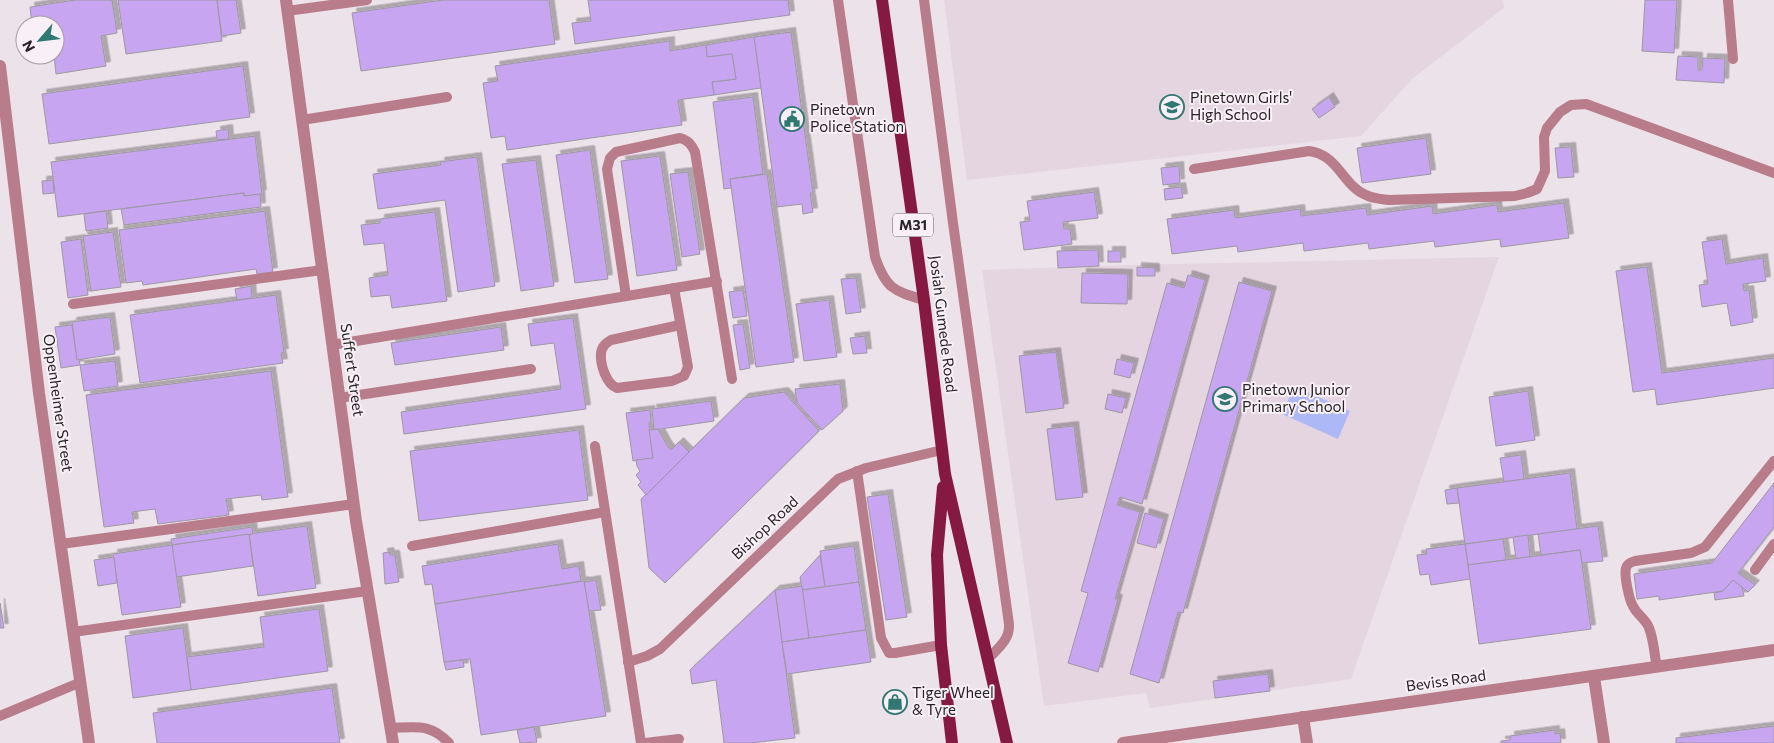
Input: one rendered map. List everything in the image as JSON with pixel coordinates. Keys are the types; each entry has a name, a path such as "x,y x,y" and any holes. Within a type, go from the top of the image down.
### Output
{"main road":[{"name":"Josiah Gumede Road","path":"882,0 924,300 945,474 975,610 1008,743"},
{"name":"Josiah Gumede Road","path":"945,474 937,555 941,645 952,743"}],"street":[{"name":"Suffert Street","path":"286,6 354,504 392,743"},
{"name":"Oppenheimer Street","path":"0,66 40,393 90,743"},
{"name":"Beviss Road","path":"1123,743 1774,650"},
{"path":"1594,676 1604,743"},
{"path":"1303,717 1307,743"}],"lane":[{"path":"286,6 367,0"},
{"path":"838,0 875,257 880,272 889,285 899,293 924,300"},
{"path":"924,0 1009,624 1007,639 988,659"},
{"path":"1728,0 1733,58"},
{"path":"302,120 447,97"},
{"path":"1194,168 1309,151 1319,152 1330,159 1356,188 1366,195 1375,198 1389,200 1515,196 1537,189 1545,171 1544,137 1552,121 1560,112 1571,105 1586,104 1774,173"},
{"path":"626,296 607,169 610,158 616,152 680,138 687,140 694,152 732,379"},
{"path":"73,304 322,270"},
{"path":"332,345 717,281"},
{"path":"674,288 688,368 684,376 672,381 617,388 611,386 606,378 601,352 604,345 611,340 680,325"},
{"path":"339,398 531,369"},
{"path":"595,446 641,743"},
{"name":"Bishop Road","path":"628,662 647,656 660,649 838,480 866,468 942,450"},
{"path":"1657,667 1650,631 1646,622 1631,604 1626,567 1629,563 1635,561 1691,553 1705,547 1774,461"},
{"path":"857,472 880,638 889,652 895,653 941,645"},
{"path":"61,544 354,504"},
{"path":"412,546 605,512"},
{"path":"1755,570 1774,544"},
{"path":"74,632 367,591"},
{"path":"0,716 81,682"},
{"path":"390,728 421,726 431,729 450,743"},
{"path":"645,743 679,739"}],"shaded area":[{"name":"Pinetown Girls' High School","path":"944,0 1503,0 1504,8 1412,79 1361,136 967,180"},
{"name":"Pinetown Junior Primary School","path":"1499,257 1351,679 1150,708 1146,693 1044,706 982,270"}],"water":[{"path":"1294,386 1350,411 1338,439 1282,414"}],"building":[{"path":"75,0 112,0 117,33 101,36 106,66 56,74 55,65 65,65 65,15 31,15 30,7"},
{"path":"118,0 217,0 222,41 126,54"},
{"path":"217,0 236,0 241,33 222,36"},
{"path":"443,0 549,0 555,44 361,71 352,13"},
{"path":"588,0 788,0 790,15 575,44 572,23 591,21"},
{"path":"1645,0 1677,0 1674,53 1642,51"},
{"path":"791,32 813,193 810,193 813,212 803,214 802,204 777,207 754,37"},
{"path":"754,37 761,88 714,95 712,82 736,79 732,54 707,57 706,45"},
{"path":"670,41 670,51 706,45 707,57 732,54 736,79 712,82 714,95 678,100 682,125 507,150 505,136 491,138 483,83 498,81 495,66"},
{"path":"1678,56 1698,57 1698,70 1702,70 1703,58 1725,59 1724,83 1676,80"},
{"path":"243,66 250,117 49,144 42,94"},
{"path":"753,97 763,174 730,179 731,188 724,189 713,102"},
{"path":"1329,97 1335,107 1319,118 1312,109"},
{"path":"228,129 229,139 217,140 216,131"},
{"path":"255,136 262,194 244,196 244,193 58,217 51,162"},
{"path":"1426,138 1431,174 1362,183 1357,148"},
{"path":"1571,147 1574,177 1558,178 1555,148"},
{"path":"590,150 608,279 575,283 556,155"},
{"path":"660,156 677,270 637,276 621,161"},
{"path":"477,157 495,286 458,292 445,200 378,209 373,174 441,165 440,162"},
{"path":"536,160 554,286 521,291 502,164"},
{"path":"1179,166 1180,183 1163,185 1161,168"},
{"path":"688,172 700,254 682,257 670,174"},
{"path":"767,174 794,362 756,367 730,179"},
{"path":"53,180 54,193 43,194 42,181"},
{"path":"1181,187 1183,198 1165,200 1164,189"},
{"path":"1094,192 1098,218 1063,222 1064,229 1070,229 1072,244 1024,250 1020,222 1030,221 1027,201"},
{"path":"244,193 244,196 260,194 261,207 124,225 121,209"},
{"path":"1564,203 1569,238 1501,247 1500,239 1435,247 1434,241 1369,249 1368,243 1304,251 1303,243 1238,252 1237,246 1172,254 1167,219 1234,210 1235,218 1300,209 1301,216 1366,208 1367,215 1432,206 1433,214 1497,205 1498,212"},
{"path":"106,211 108,228 86,231 84,214"},
{"path":"265,211 273,272 257,274 256,269 143,285 142,281 126,283 119,230"},
{"path":"435,212 447,301 392,308 390,295 371,297 369,278 388,275 384,243 364,245 361,225 380,223 380,219"},
{"path":"113,232 121,287 91,291 83,236"},
{"path":"81,239 88,295 68,298 61,242"},
{"path":"1722,239 1726,264 1763,258 1766,281 1743,284 1744,291 1749,290 1753,322 1731,326 1727,303 1702,307 1699,285 1708,284 1702,242"},
{"path":"1098,250 1099,266 1058,268 1057,251"},
{"path":"1108,251 1121,251 1121,262 1108,262"},
{"path":"1137,267 1155,268 1155,276 1137,276"},
{"path":"1647,267 1662,373 1774,358 1774,388 1657,405 1655,389 1633,392 1616,271"},
{"path":"1082,273 1128,274 1127,304 1081,303"},
{"path":"1188,275 1205,280 1142,504 1120,497 1117,505 1140,512 1115,599 1118,599 1098,672 1068,663 1088,593 1081,591 1167,283 1184,288"},
{"path":"856,278 861,312 846,314 841,279"},
{"path":"1239,282 1272,291 1183,613 1178,612 1159,683 1130,674"},
{"path":"251,286 252,298 237,300 235,289"},
{"path":"743,290 747,316 733,318 729,292"},
{"path":"276,295 284,353 281,353 283,363 140,383 130,315"},
{"path":"829,300 837,357 804,361 796,304"},
{"path":"110,317 115,354 77,360 72,322"},
{"path":"573,318 586,409 404,434 401,412 561,389 554,343 531,346 528,324"},
{"path":"743,324 750,368 740,370 733,325"},
{"path":"72,325 77,360 79,359 80,365 61,368 55,327"},
{"path":"501,327 504,350 395,365 391,343"},
{"path":"865,336 867,353 853,354 850,338"},
{"path":"1056,352 1064,408 1026,413 1019,356"},
{"path":"1117,359 1134,363 1130,378 1114,374"},
{"path":"115,361 118,386 84,391 80,365"},
{"path":"271,371 288,497 262,500 261,495 226,499 229,515 158,524 155,509 132,512 134,523 104,527 86,395"},
{"path":"840,384 843,411 822,430 797,403 795,389"},
{"path":"1528,391 1535,440 1496,446 1489,397"},
{"path":"784,392 819,431 665,583 649,568 641,499 744,398"},
{"path":"1108,394 1126,398 1122,413 1105,409"},
{"path":"711,401 714,421 654,430 652,409"},
{"path":"650,410 651,422 649,423 653,458 633,461 626,413"},
{"path":"1074,426 1083,497 1056,500 1047,429"},
{"path":"658,429 671,450 679,442 689,452 646,495 638,485 641,482 636,475 640,471 636,460 653,458 649,430"},
{"path":"579,430 588,500 419,521 410,451"},
{"path":"1521,455 1524,479 1504,482 1500,458"},
{"path":"1570,473 1577,529 1465,544 1457,488"},
{"path":"1774,483 1774,527 1738,573 1755,585 1748,592 1733,580 1723,591 1659,600 1659,596 1637,599 1634,574 1712,563"},
{"path":"1457,488 1459,503 1447,504 1445,490"},
{"path":"888,494 907,617 886,620 867,497"},
{"path":"1145,513 1164,519 1156,548 1137,543"},
{"path":"307,526 316,588 258,596 249,534"},
{"path":"1598,526 1603,561 1582,563 1580,550 1541,555 1538,534"},
{"path":"252,527 253,534 172,545 171,539"},
{"path":"249,534 253,566 176,577 172,545"},
{"path":"1528,535 1530,557 1516,559 1513,537"},
{"path":"1503,539 1506,560 1468,565 1465,544"},
{"path":"558,544 562,569 579,566 581,581 435,604 432,584 425,585 422,566"},
{"path":"1465,544 1470,579 1431,585 1429,574 1420,575 1417,555 1427,554 1426,549"},
{"path":"172,545 181,607 122,615 113,554"},
{"path":"854,546 859,582 825,587 820,551"},
{"path":"1580,550 1591,629 1479,644 1468,565"},
{"path":"389,552 390,555 395,555 399,582 385,584 383,553"},
{"path":"820,555 825,587 802,590 800,577"},
{"path":"114,557 117,583 98,586 94,560"},
{"path":"596,580 601,610 589,611 584,582"},
{"path":"1733,580 1742,587 1744,596 1715,600 1714,593 1723,591"},
{"path":"584,581 606,716 481,735 470,659 444,662 435,604"},
{"path":"859,582 866,630 809,638 802,590"},
{"path":"802,586 809,638 782,642 775,590"},
{"path":"775,590 795,738 750,743 724,743 716,680 692,684 690,670"},
{"path":"0,603 4,628 0,628"},
{"path":"319,609 328,671 191,690 187,657 264,647 260,617"},
{"path":"183,628 191,690 133,698 125,636"},
{"path":"866,630 871,662 787,674 782,642"},
{"path":"463,660 464,667 446,670 444,662"},
{"path":"1268,674 1270,691 1215,698 1213,681"},
{"path":"332,688 340,743 157,743 153,713"},
{"path":"1774,726 1774,743 1676,743 1676,738"},
{"path":"534,727 537,742 520,743 517,730"},
{"path":"1555,730 1555,734 1560,733 1561,743 1501,743 1501,741 1510,740 1510,736"}],"place":[{"name":"Pinetown Girls' High School","path":"1172,107"},
{"name":"Pinetown Police Station","path":"792,119"},
{"name":"Pinetown Junior Primary School","path":"1225,399"},
{"name":"Tiger Wheel & Tyre","path":"895,702"}]}
